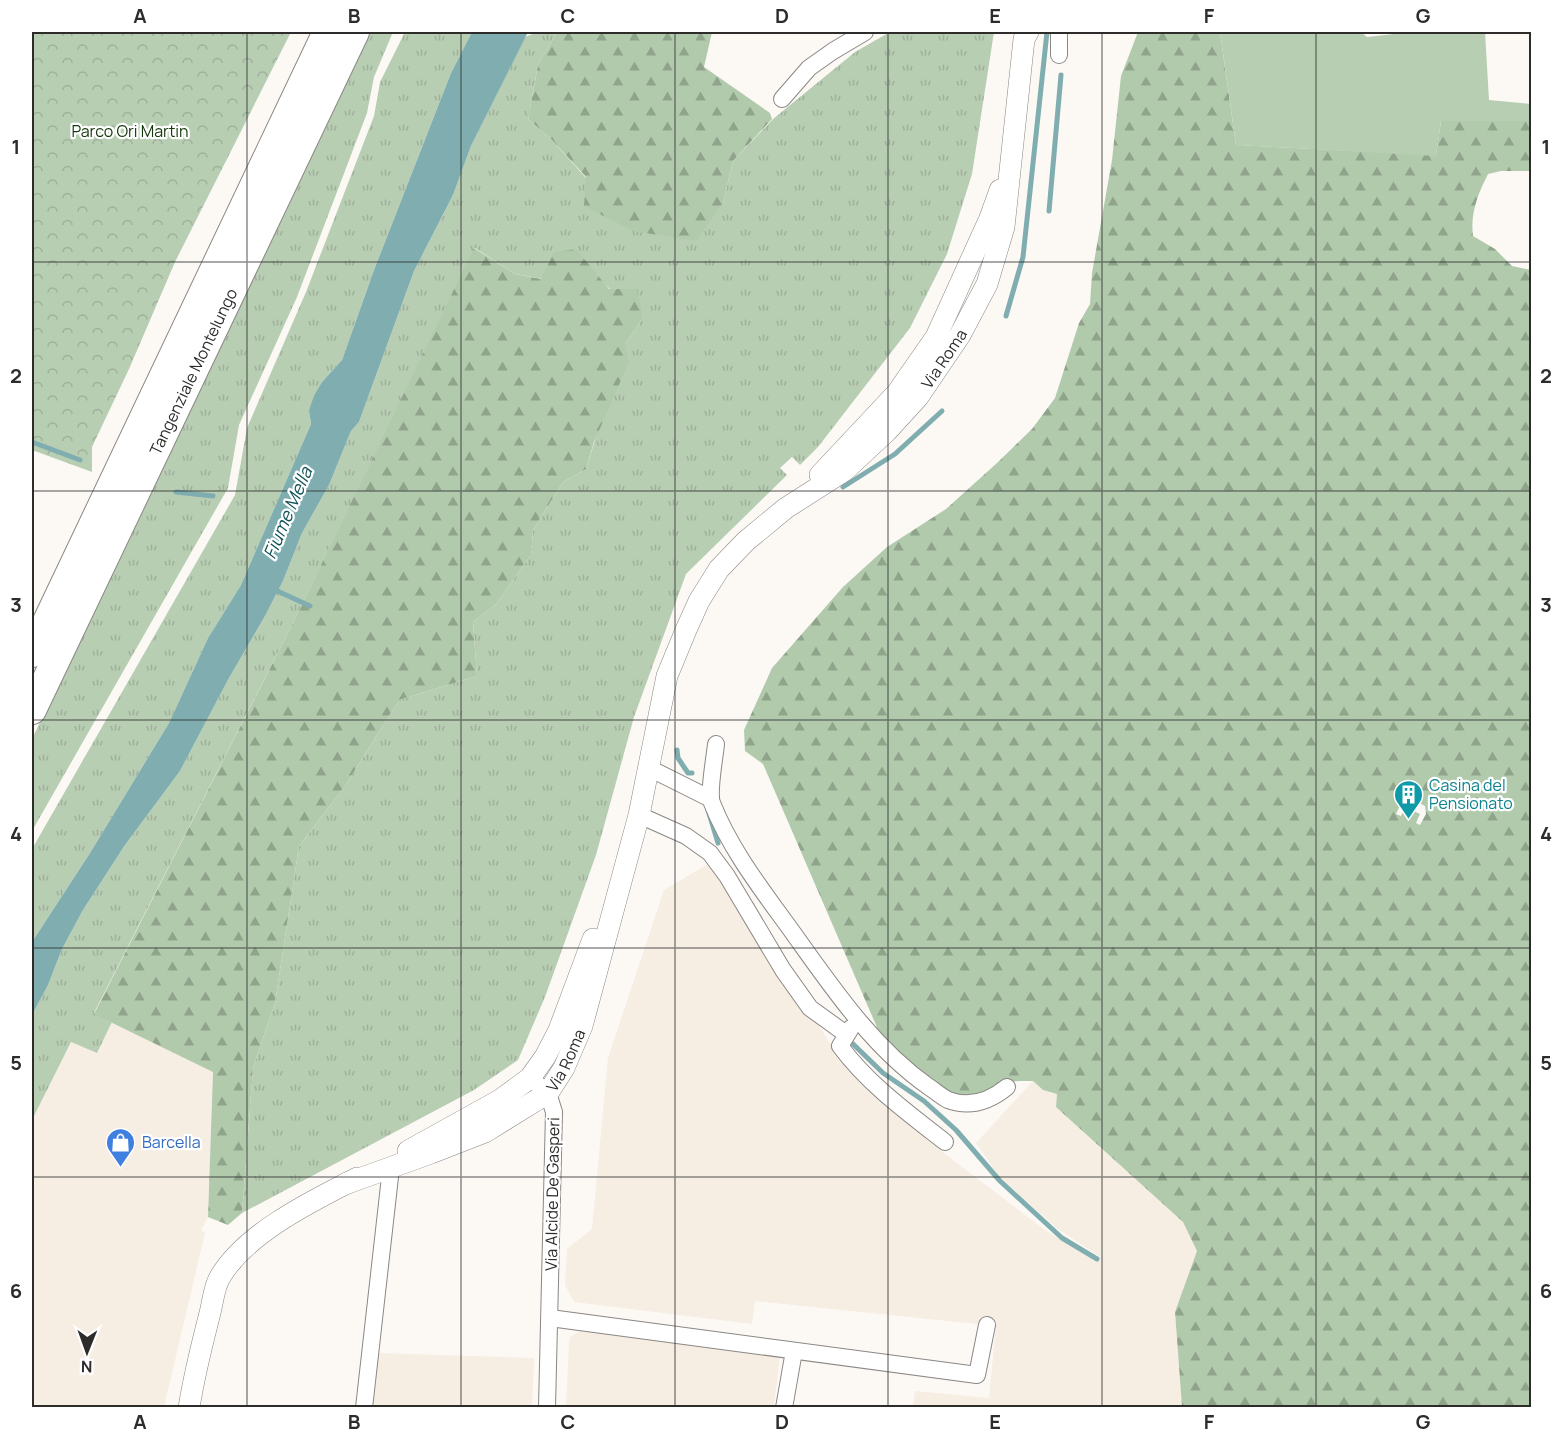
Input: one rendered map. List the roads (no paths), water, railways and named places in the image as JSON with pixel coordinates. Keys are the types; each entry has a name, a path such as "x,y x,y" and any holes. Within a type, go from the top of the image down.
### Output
{"highway":[{"name":"Tangenziale Montelungo","path":"32,653 327,32"},
{"name":"Tangenziale Montelungo","path":"32,710 355,32"}],"street":[{"path":"782,99 809,68 832,51 865,32"},
{"path":"1059,32 1059,55"},
{"name":"Via Roma","path":"345,1184 485,1132 548,1094 564,1068 582,1026 639,815 667,676 699,601 719,570 746,541 786,508 897,393 936,337 990,218 1013,153 1024,34"},
{"path":"716,744 711,799 730,843 774,910 858,1020 879,1044 915,1077 948,1100 967,1103 985,1101 994,1098 1007,1087"},
{"path":"649,768 711,799"},
{"path":"639,815 686,836 710,853 727,876 783,970 810,1008 846,1034"},
{"name":"Via Roma","path":"189,1407 218,1280 231,1260 246,1245 302,1207 500,1100 531,1078 559,1030 631,845"},
{"path":"858,1020 846,1034 840,1046 850,1060 896,1103 945,1142"},
{"name":"Via Alcide De Gasperi","path":"531,1078 548,1094 554,1112 547,1407"},
{"path":"364,1407 391,1168"},
{"path":"550,1318 977,1375 987,1325"},
{"path":"784,1407 794,1351"}],"water":[{"name":"Fiume Mella","path":"472,32 528,32 471,146 453,195 414,271 359,422 351,431 329,485 302,533 283,581 180,771 125,845 83,910 62,949 48,985 32,1015 32,942 90,853 169,723 208,638 241,585 311,424 309,410 314,396 322,382 342,360 374,270 451,73"}],"waterway":[{"path":"1006,316 1023,257 1047,32"},
{"path":"1049,211 1061,75"},
{"path":"843,487 895,454 942,411"},
{"path":"32,442 80,460"},
{"path":"176,492 213,496"},
{"path":"273,589 310,606"},
{"path":"677,750 678,758 688,773 692,773"},
{"path":"708,810 718,843"},
{"path":"852,1043 883,1073 924,1101 956,1130 1000,1181 1062,1238 1097,1259"}],"place":[{"name":"Casina del Pensionato","path":"1408,820"},
{"name":"Barcella","path":"121,1168"}],"park label":[{"name":"Parco Ori Martin","path":"130,131"}]}
